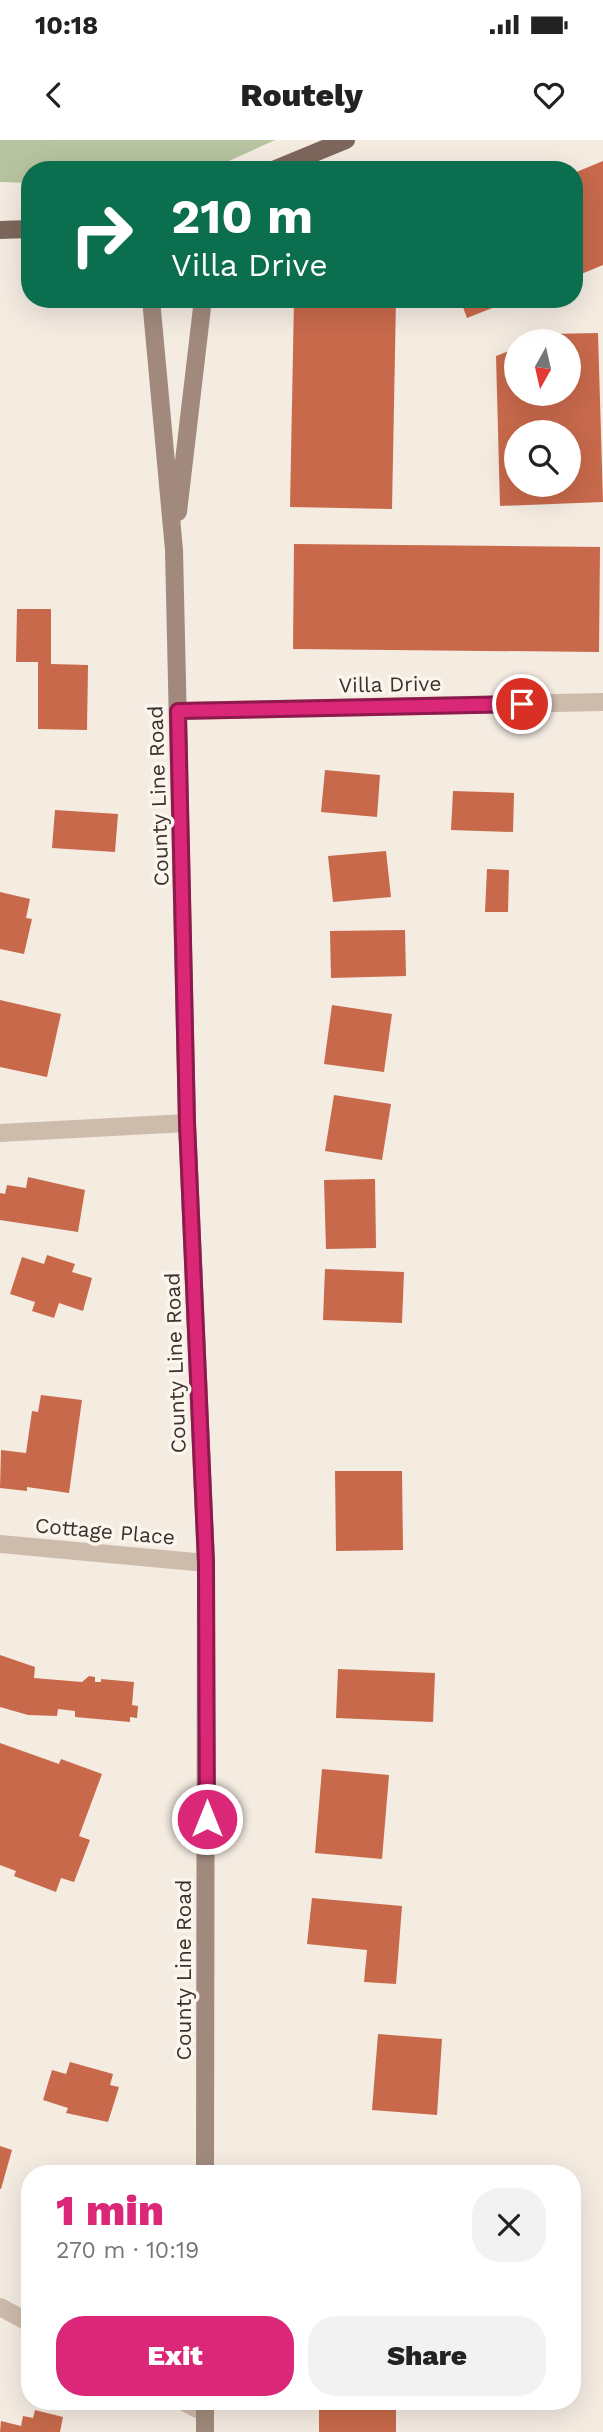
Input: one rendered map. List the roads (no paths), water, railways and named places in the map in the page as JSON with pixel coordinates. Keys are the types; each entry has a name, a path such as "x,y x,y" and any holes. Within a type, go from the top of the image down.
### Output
{"main road":[{"path":"295,161 346,140"},
{"path":"0,230 21,229"},
{"name":"County Line Road","path":"152,308 174,550 187,1123 206,1563 205,2165"},
{"name":"County Line Road","path":"174,550 202,308"},
{"path":"205,2410 205,2432"}],"street":[{"name":"Villa Drive","path":"178,711 603,702"},
{"path":"0,1133 187,1123"},
{"name":"Cottage Place","path":"0,1544 206,1563"},
{"path":"0,2307 21,2318"}]}
